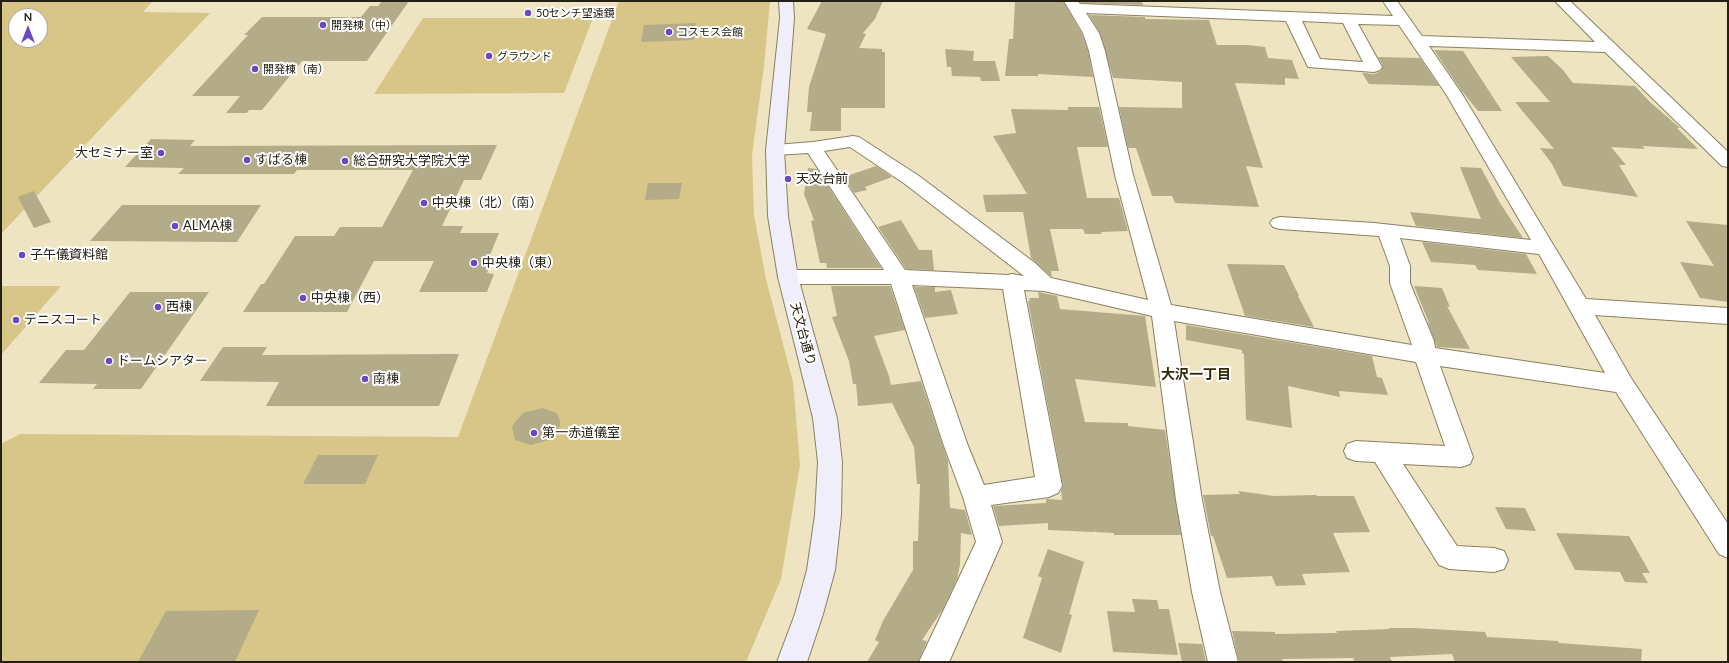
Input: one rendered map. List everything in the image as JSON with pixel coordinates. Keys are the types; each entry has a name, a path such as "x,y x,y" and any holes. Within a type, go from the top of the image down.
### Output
{"main road":[{"name":"天文台通り","path":"786,1 787,18 775,150 778,216 788,278 825,418 830,462 828,515 821,570 809,614 792,662"}],"street":[{"path":"1390,1 1454,94 1546,248 1623,384 1656,437 1719,518 1728,546"},
{"path":"1562,1 1608,47 1725,157"},
{"path":"1074,5 1292,17 1403,21"},
{"path":"1074,5 1091,33 1097,50 1106,98 1124,175 1162,311 1189,500 1206,592 1223,662"},
{"path":"1292,17 1314,64 1374,67 1348,19"},
{"path":"1418,42 1608,47"},
{"path":"775,150 813,147 853,141 912,180 1028,268 1044,284"},
{"path":"813,147 899,277 956,446 976,497 989,542 934,662"},
{"path":"1280,223 1374,229 1546,248"},
{"path":"1356,451 1461,457 1425,355 1423,341 1400,283 1400,266 1387,231"},
{"path":"788,278 899,277 1012,281 1044,284 1162,311 1425,355 1623,384"},
{"path":"976,497 1050,486 1012,281"},
{"path":"1578,306 1728,316"},
{"path":"1382,452 1450,557 1494,560"}],"shaded area":[{"path":"1,1 153,1 143,12 210,13 1,234"},
{"path":"619,1 770,1 764,66 752,155 754,215 766,279 793,382 800,465 781,579 746,662 1,662 1,444 20,434 458,437"},
{"name":"グラウンド","path":"423,18 593,18 564,93 374,94"},
{"name":"テニスコート","path":"1,286 61,286 1,355"}],"building":[{"path":"382,1 409,1 367,61 302,61 262,110 249,110 247,113 226,113 240,96 192,96 248,35 244,35 262,17 361,17 370,6 378,6"},
{"path":"822,1 883,1 875,19 863,33 866,34 859,48 882,49 882,52 885,52 885,108 841,108 841,131 810,131 812,112 807,112 809,87 826,34 807,29"},
{"path":"1015,1 1063,1 1082,34 1088,51 1093,77 1038,74 1038,76 1005,76 1009,39 1013,39"},
{"path":"1080,1 1142,1 1143,5 1081,3"},
{"path":"1089,15 1145,17 1145,19 1209,20 1217,45 1247,45 1265,47 1268,58 1292,60 1299,79 1285,78 1285,85 1235,83 1263,168 1246,166 1259,207 1175,203 1172,196 1152,196 1136,148 1128,148 1119,107 1182,108 1182,82 1113,78 1100,33"},
{"name":"コスモス会館","path":"696,23 694,40 641,42 644,25"},
{"path":"945,49 974,51 973,61 995,61 1000,81 981,81 980,77 952,76 951,67 947,67"},
{"path":"1434,50 1463,51 1502,111 1478,111 1461,90"},
{"path":"1548,56 1563,70 1573,83 1635,86 1650,102 1680,128 1677,128 1698,149 1642,146 1645,149 1611,147 1626,165 1619,165 1638,197 1563,186 1552,164 1540,148 1554,149 1515,102 1550,102 1511,57"},
{"path":"1378,57 1420,58 1439,86 1369,84 1362,73 1374,74 1381,71 1383,66"},
{"path":"1068,107 1099,107 1108,147 1077,147 1087,198 1119,198 1128,231 1085,234 1083,229 1050,229 1059,271 1051,271 1052,277 1031,258 1023,212 986,212 983,195 1027,194 993,136 1016,133 1011,109 1068,110"},
{"path":"151,139 195,140 190,146 497,145 481,180 464,180 442,226 463,226 460,233 499,233 488,260 492,260 487,273 494,274 487,292 419,292 434,261 374,261 347,312 243,312 261,284 264,284 295,236 334,236 340,227 382,227 413,170 297,170 294,174 178,174 184,168 125,167"},
{"path":"876,166 892,177 865,187 867,190 854,193 844,177"},
{"path":"1460,167 1481,168 1500,203 1523,238 1416,226 1410,212 1481,219"},
{"path":"808,168 817,169 881,268 827,268 826,263 820,263 811,221 814,220 804,194"},
{"path":"648,183 682,183 679,199 645,200"},
{"path":"34,191 51,222 34,228 18,197"},
{"name":"ALMA棟","path":"122,205 261,205 237,242 90,241"},
{"path":"901,220 919,250 932,250 934,270 906,269 878,227"},
{"path":"1686,221 1728,225 1728,302 1700,298 1680,262 1714,266"},
{"path":"1422,242 1526,254 1537,274 1478,270 1475,265 1431,262"},
{"path":"1227,264 1284,265 1314,327 1245,316"},
{"path":"831,286 890,286 905,330 874,336 891,385 921,381 948,461 950,508 965,510 972,535 961,533 960,565 957,579 943,609 922,640 927,641 918,662 867,662 879,642 875,640 883,621 913,570 913,541 918,541 920,484 917,484 914,447 892,403 858,406 856,384 853,384 849,361 832,317 837,316"},
{"path":"1414,286 1442,288 1450,307 1447,306 1470,349 1437,347"},
{"path":"914,287 935,287 935,292 951,290 958,314 925,318"},
{"path":"130,292 209,292 141,389 93,389 97,384 39,383 66,350 84,350"},
{"path":"1038,292 1057,296 1060,309 1145,316 1156,387 1075,379 1085,422 1128,423 1128,426 1165,430 1181,535 1114,535 1114,533 1095,532 1095,529 1094,532 1048,530 1048,523 999,526 993,506 1046,503 1046,499 1062,500 1061,491 1063,486 1028,301 1030,301 1029,298 1039,298"},
{"path":"1186,325 1372,356 1377,377 1382,378 1388,395 1339,391 1340,397 1288,386 1292,428 1246,420 1244,354 1242,353 1242,350 1186,340"},
{"name":"南棟","path":"223,347 267,347 262,355 459,354 439,406 266,406 279,382 200,381"},
{"name":"第一赤道儀室","path":"543,408 557,413 560,421 560,426 549,440 531,445 515,440 512,426 523,413"},
{"path":"318,455 378,455 365,484 303,484"},
{"path":"1238,491 1274,496 1354,496 1370,532 1333,533 1350,572 1302,574 1306,585 1276,586 1272,576 1227,578 1213,536 1211,536 1203,495 1240,494"},
{"path":"1495,507 1525,508 1536,531 1506,529"},
{"path":"1556,533 1629,536 1650,573 1642,573 1648,583 1625,582 1620,572 1575,570"},
{"path":"1048,549 1084,562 1069,614 1072,615 1061,653 1023,638 1042,578 1038,576"},
{"path":"1132,599 1157,600 1159,609 1169,609 1178,655 1113,652 1107,611 1135,612"},
{"path":"259,610 235,662 138,662 166,611"},
{"path":"1389,628 1485,632 1487,637 1558,641 1559,643 1642,649 1641,662 1455,662 1452,654 1390,657 1392,662 1355,662 1353,658 1282,659 1283,662 1239,662 1232,631 1275,632 1275,634 1337,633 1336,631"},
{"path":"1178,643 1202,644 1206,662 1182,662"}],"place":[{"name":"50センチ望遠鏡","path":"528,13"},
{"name":"開発棟（中）","path":"323,25"},
{"name":"コスモス会館","path":"669,32"},
{"name":"グラウンド","path":"489,56"},
{"name":"開発棟（南）","path":"255,69"},
{"name":"大セミナー室","path":"161,153"},
{"name":"すばる棟","path":"247,160"},
{"name":"総合研究大学院大学","path":"345,161"},
{"name":"天文台前","path":"788,179"},
{"name":"中央棟（北）（南）","path":"424,203"},
{"name":"ALMA棟","path":"175,226"},
{"name":"子午儀資料館","path":"22,255"},
{"name":"中央棟（東）","path":"474,263"},
{"name":"中央棟（西）","path":"303,298"},
{"name":"西棟","path":"158,307"},
{"name":"テニスコート","path":"16,320"},
{"name":"ドームシアター","path":"109,361"},
{"name":"南棟","path":"365,379"},
{"name":"第一赤道儀室","path":"534,433"}],"district":[{"name":"大沢一丁目","path":"1196,374"}]}
